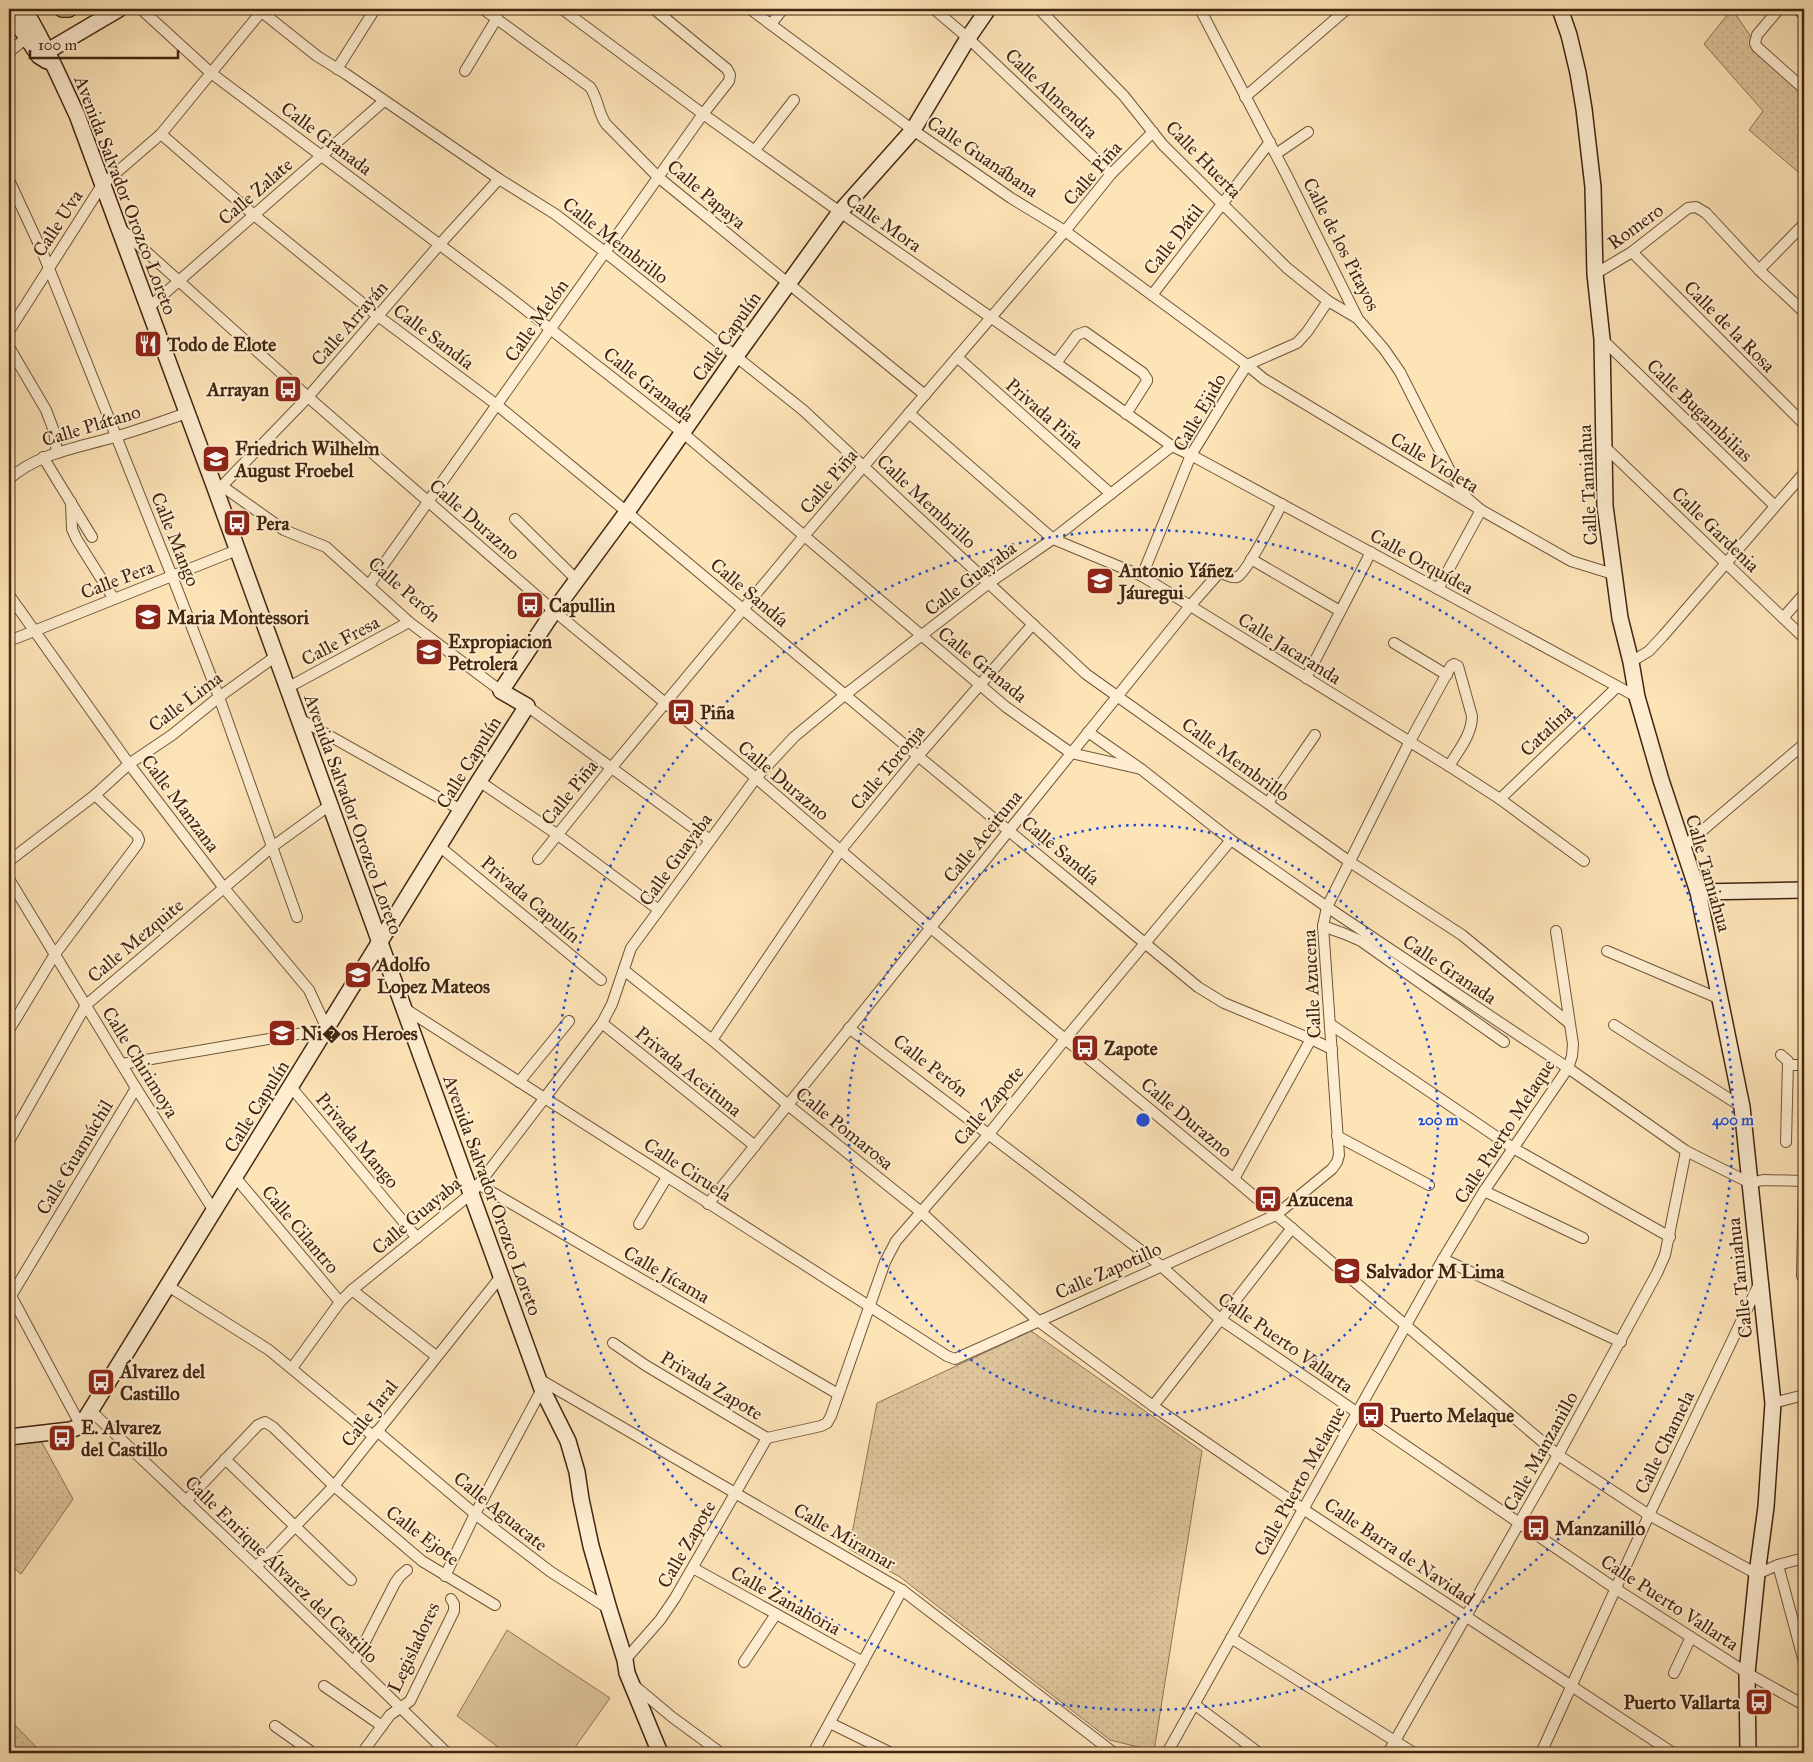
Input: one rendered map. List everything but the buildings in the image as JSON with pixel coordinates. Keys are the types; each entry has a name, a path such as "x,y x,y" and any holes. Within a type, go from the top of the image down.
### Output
{"street":[{"path":"24,9 31,34"},
{"path":"62,9 68,9"},
{"path":"46,57 119,9"},
{"name":"Calle Granada","path":"141,9 211,73 440,244 683,433 1006,707 1071,754 1141,769"},
{"path":"337,69 375,9"},
{"name":"Calle Papaya","path":"483,9 590,88 594,92 598,110 606,124 658,177 925,395"},
{"name":"Calle Melón","path":"369,585 703,114 729,81 730,74 727,69 654,9"},
{"name":"Calle Guanábana","path":"750,9 913,130 1011,198 1065,231 1247,365"},
{"path":"771,24 783,9"},
{"name":"Calle Almendra","path":"934,9 968,38 1111,174"},
{"name":"Calle Capulín","path":"501,691 554,611 628,512 736,356 840,212 913,130 968,38 988,9"},
{"name":"Calle Huerta","path":"1039,9 1124,96 1163,146 1287,268 1328,301 1358,319"},
{"name":"Calle de los Pitayos","path":"1200,9 1270,142 1358,319 1384,349 1400,372 1450,473 1467,498 1481,510"},
{"path":"1246,96 1347,9"},
{"name":"Calle Tamiahua","path":"1560,9 1571,45 1584,109 1593,187 1595,274 1602,339 1605,506 1620,618 1637,697 1698,892 1742,1107 1772,1403 1766,1507 1757,1574 1748,1673 1748,1753"},
{"path":"1779,9 1756,35 1755,42 1757,47 1804,89"},
{"path":"1797,9 1804,15"},
{"name":"Calle Uva","path":"9,331 102,185 161,134 259,10"},
{"name":"Calle Membrillo","path":"259,10 317,56 499,179 555,214 605,252 803,410 1086,674 1350,862 1462,935 1569,1023"},
{"path":"9,11 31,34"},
{"name":"Calle Mora","path":"569,11 703,114 840,212 1172,446 1192,455"},
{"path":"465,71 497,18"},
{"path":"9,52 31,34"},
{"name":"Avenida Salvador Orozco Loreto","path":"31,34 46,57 77,115 187,413 218,487 237,550 379,944 475,1189 502,1275 541,1384 568,1441 577,1472 591,1546 609,1609 626,1660 628,1673 658,1752"},
{"name":"Calle Zalate","path":"148,308 384,100"},
{"path":"755,150 794,100"},
{"name":"Calle Piña","path":"538,858 804,536 1065,231 1111,174 1153,132"},
{"path":"1276,154 1308,132"},
{"name":"Calle Sandía","path":"161,134 254,215 378,316 496,405 628,512 918,756 1198,987 1224,1003 1332,1049"},
{"name":"Calle Dátil","path":"1152,296 1270,142"},
{"name":"Calle Arrayán","path":"218,487 308,397 440,244 499,179"},
{"name":"Calle Mango","path":"9,180 49,268 172,576 219,697 297,917"},
{"name":"Romero","path":"1595,274 1632,252 1688,208 1696,207 1706,213 1759,270"},
{"path":"1804,224 1759,270 1804,312"},
{"name":"Calle Durazno","path":"118,227 308,397 554,611 756,778 931,928 1276,1214 1558,1455 1649,1515 1757,1574"},
{"name":"Calle de la Rosa","path":"1632,252 1804,424"},
{"name":"Calle Ejido","path":"1142,576 1192,455 1247,365 1296,343 1302,338 1328,301"},
{"path":"1056,363 1077,335 1085,332 1142,373 1147,378 1147,381 1126,414"},
{"name":"Calle Bugambilias","path":"1602,339 1775,506"},
{"path":"9,347 46,410 54,431 58,453"},
{"name":"Privada Piña","path":"957,357 1111,494"},
{"name":"Calle Violeta","path":"1247,365 1264,379 1481,510 1572,561 1613,574"},
{"name":"Calle Plátano","path":"9,478 20,469 43,457 116,437 187,413"},
{"name":"Calle Jacaranda","path":"909,413 1053,539 1142,576 1449,766 1500,799 1584,861"},
{"name":"Calle Gardenia","path":"1604,445 1804,638"},
{"name":"Calle Guayaba","path":"292,1368 340,1302 352,1290 475,1189 602,1023 612,1004 631,948 756,778 794,737 846,694 989,583 1053,539 1172,446"},
{"name":"Calle Orquídea","path":"1192,455 1637,697"},
{"path":"43,457 92,537"},
{"path":"1631,662 1649,650 1663,636 1804,473"},
{"name":"Calle Perón","path":"218,487 284,530 326,547 409,622 501,691 527,706 710,840"},
{"path":"71,502 72,529 114,599"},
{"name":"Calle Aceituna","path":"708,1204 1216,575 1222,573 1238,577 1251,559 1282,504"},
{"path":"1438,589 1481,510"},
{"path":"516,519 577,580"},
{"name":"Calle Pera","path":"9,640 237,550"},
{"path":"1306,678 1371,552"},
{"path":"1251,559 1340,611"},
{"path":"1783,618 1804,594"},
{"name":"Calle Manzana","path":"9,595 130,764 224,888 309,990 327,1028"},
{"name":"Calle Fresa","path":"287,688 409,622"},
{"name":"Calle Toronja","path":"712,1040 840,851 918,756 1033,624"},
{"path":"1394,643 1447,675"},
{"name":"Calle Lima","path":"9,861 95,795 130,764 172,735 219,697 276,656"},
{"name":"Calle Azucena","path":"1276,1214 1332,1169 1339,1155 1323,926 1327,907 1409,743 1454,664 1458,666 1472,716 1472,723 1469,734 1449,766"},
{"name":"Catalina","path":"1500,799 1617,687"},
{"name":"Calle Capulín","path":"81,1426 527,706"},
{"path":"298,718 461,810"},
{"name":"Calle Granada","path":"1088,732 1141,769 1231,840 1327,907 1568,1068 1686,1151 1750,1183"},
{"path":"1268,803 1314,735"},
{"path":"1683,847 1804,744"},
{"path":"479,781 558,835 659,910"},
{"path":"9,1030 55,954 139,840 137,835 95,795"},
{"name":"Calle Mezquite","path":"9,1141 86,1005 272,847 330,806"},
{"name":"Calle Zapote","path":"827,1423 885,1262 896,1241 988,1135 1231,840"},
{"name":"Privada Capulín","path":"439,846 600,980"},
{"name":"Calle Chirimoya","path":"9,879 136,1088 214,1211"},
{"path":"1698,892 1804,890"},
{"path":"1323,926 1362,941 1504,1042"},
{"name":"Calle Puerto Melaque","path":"1167,1753 1443,1259 1484,1191 1568,1068 1573,1044 1556,931"},
{"path":"1608,951 1720,999"},
{"name":"Calle Pomarosa","path":"625,970 921,1212 1038,1321"},
{"name":"Calle Ciruela","path":"403,1008 947,1356 955,1359"},
{"path":"519,1082 569,1021"},
{"name":"Privada Aceituna","path":"602,1023 755,1146"},
{"path":"1330,1024 1513,1148 1670,1237"},
{"path":"1614,1025 1742,1107"},
{"path":"122,1064 327,1028"},
{"name":"Calle Perón","path":"849,1028 988,1135"},
{"path":"1234,1179 1311,1039"},
{"path":"1781,1055 1788,1061 1786,1142"},
{"path":"1788,1065 1804,1065"},
{"name":"Privada Mango","path":"291,1087 417,1238"},
{"name":"Calle Guamúchil","path":"10,1294 136,1088"},
{"name":"Calle Puerto Vallarta","path":"988,1135 1160,1265 1220,1319 1616,1589 1748,1673 1804,1705"},
{"path":"1337,1136 1429,1184"},
{"name":"Calle Manzanillo","path":"1388,1753 1621,1342 1665,1255 1686,1151"},
{"name":"Calle Cilantro","path":"235,1177 340,1302"},
{"path":"639,1224 667,1177"},
{"path":"1750,1183 1763,1180 1804,1181 1802,1276"},
{"name":"Calle Jícama","path":"475,1189 838,1394"},
{"path":"1484,1191 1583,1238"},
{"name":"Calle Zapotillo","path":"955,1359 1276,1214"},
{"path":"1152,1406 1292,1228"},
{"path":"1443,1259 1621,1342"},
{"name":"Calle Jaral","path":"256,1567 334,1486 502,1275"},
{"name":"Calle Chamela","path":"1541,1753 1649,1515 1759,1284"},
{"name":"Calle Aguacate","path":"168,1286 268,1350 551,1572 609,1609"},
{"name":"Calle Cilantro","path":"352,1290 436,1356"},
{"path":"9,1437 70,1430 81,1426 10,1294"},
{"name":"Calle Barra de Navidad","path":"1038,1321 1152,1406 1303,1509 1673,1753"},
{"name":"Privada Zapote","path":"613,1343 645,1365 768,1438 827,1423"},
{"path":"445,1576 541,1384"},
{"name":"Calle Miramar","path":"541,1384 736,1493 902,1590 1114,1753"},
{"path":"1772,1403 1804,1395"},
{"name":"Calle Enrique Álvarez del Castillo","path":"91,1411 256,1567 447,1753"},
{"name":"Calle Ejote","path":"225,1459 258,1426 265,1422 273,1427 334,1486 422,1561 495,1605"},
{"name":"Calle Zapote","path":"626,1660 660,1620 693,1568 768,1438"},
{"path":"186,1501 225,1459 351,1580"},
{"path":"1757,1574 1778,1565 1804,1558"},
{"path":"1778,1565 1804,1662"},
{"name":"Calle Zanahoria","path":"693,1568 863,1662"},
{"path":"354,1663 395,1583 408,1570"},
{"path":"813,1753 902,1590"},
{"name":"Legisladores","path":"362,1753 390,1715 410,1701 454,1611 454,1604 451,1599"},
{"path":"744,1662 776,1614"},
{"path":"1674,1673 1691,1637"},
{"path":"1231,1638 1414,1753"},
{"path":"632,1684 672,1717 721,1753"},
{"path":"324,1686 382,1726"},
{"path":"1194,1704 1259,1753"},
{"path":"830,1723 891,1753"},
{"path":"275,1726 313,1753"}],"shaded area":[{"path":"1732,9 1755,43 1804,88 1804,177 1749,130 1763,111 1704,44"},
{"path":"1031,1331 1202,1451 1154,1751 1110,1740 900,1577 849,1549 877,1403"},
{"path":"40,1439 73,1499 21,1574 9,1564 9,1442"},
{"path":"507,1630 610,1698 571,1753 506,1753 457,1716"},
{"path":"9,1719 42,1753 9,1753"}],"place":[{"name":"Todo de Elote","path":"148,344"},
{"name":"Arrayan","path":"288,389"},
{"name":"Friedrich Wilhelm August Froebel","path":"216,459"},
{"name":"Pera","path":"237,523"},
{"name":"Antonio Yáñez Jáuregui","path":"1100,581"},
{"name":"Capullin","path":"530,605"},
{"name":"Maria Montessori","path":"148,617"},
{"name":"Expropiacion Petrolera","path":"429,652"},
{"name":"Piña","path":"681,712"},
{"name":"Adolfo Lopez Mateos","path":"358,975"},
{"name":"Ni�os Heroes","path":"282,1033"},
{"name":"Zapote","path":"1085,1048"},
{"name":"Azucena","path":"1268,1199"},
{"name":"Salvador M Lima","path":"1347,1271"},
{"name":"Álvarez del Castillo","path":"101,1382"},
{"name":"Puerto Melaque","path":"1371,1415"},
{"name":"E. Alvarez del Castillo","path":"62,1438"},
{"name":"Manzanillo","path":"1536,1528"},
{"name":"Puerto Vallarta","path":"1759,1702"}]}
